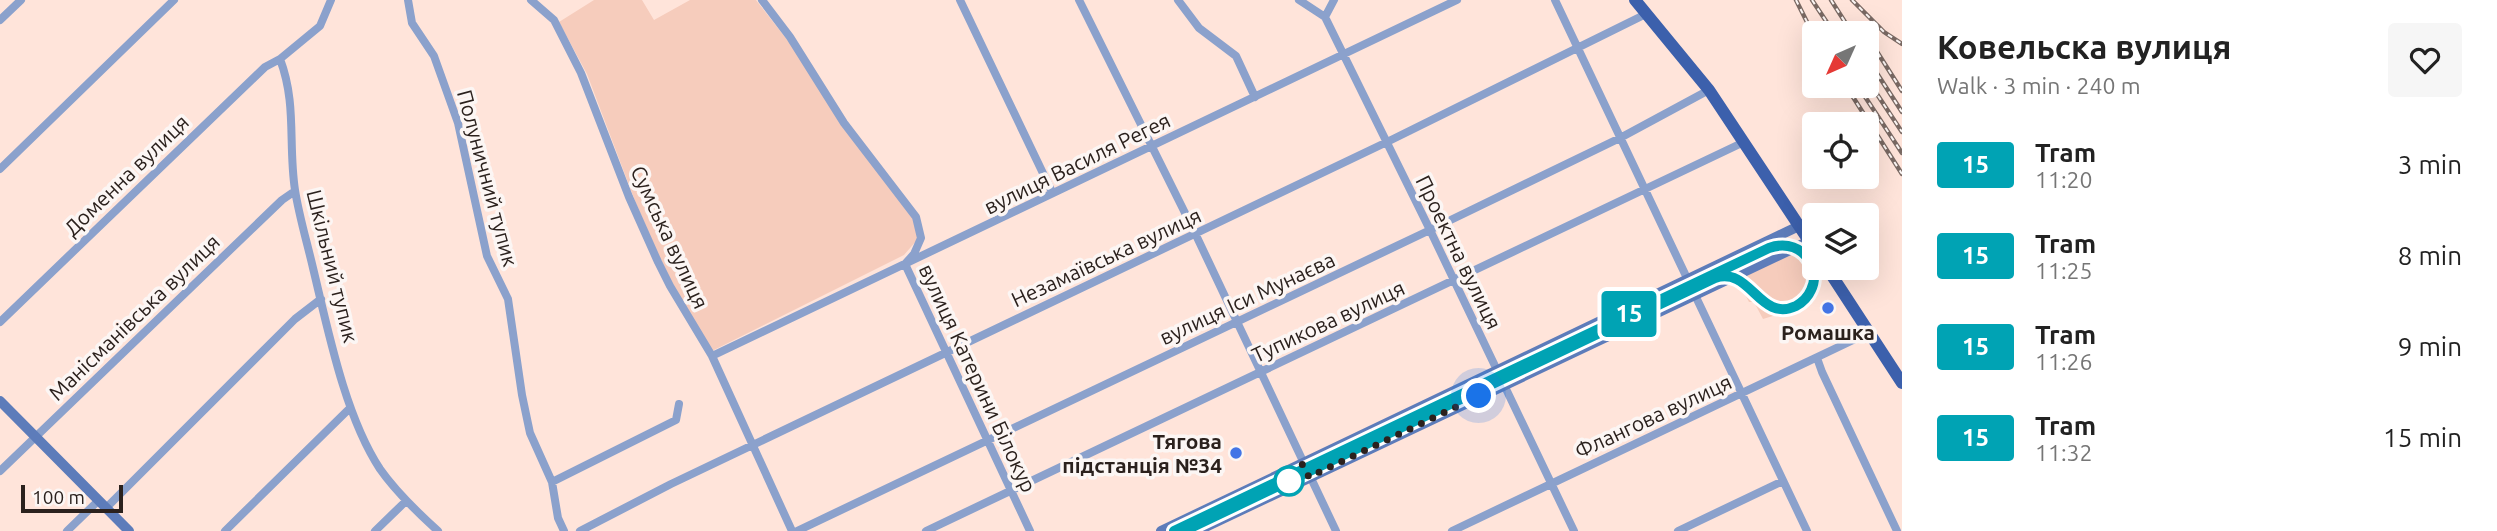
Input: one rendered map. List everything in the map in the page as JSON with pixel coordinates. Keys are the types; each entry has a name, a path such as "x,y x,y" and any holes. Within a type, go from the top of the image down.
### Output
{"main road":[{"path":"1635,0 1709,90 1802,230"},
{"path":"1161,531 1799,226"},
{"path":"1197,531 1694,294 1802,249"},
{"path":"1835,280 1902,383"},
{"path":"0,401 129,531"}],"street":[{"path":"0,20 21,0"},
{"path":"0,169 174,0"},
{"path":"281,59 315,32 331,0"},
{"name":"Полуничний тупик","path":"408,0 412,23 434,56 458,123 487,256 508,299 513,320 522,395 530,433 552,482 558,518 564,531"},
{"name":"Сумська вулиця","path":"531,0 554,20 581,73 629,197 658,262 712,356 795,531"},
{"name":"вулиця Катерини Білокур","path":"762,0 790,37 844,123 916,217 921,238 914,254 905,264 1030,531"},
{"path":"960,0 1052,192"},
{"path":"1079,0 1153,146 1336,531"},
{"path":"1178,0 1199,28 1236,56 1255,97"},
{"path":"1299,0 1325,17 1334,0"},
{"name":"вулиця Василя Регея","path":"712,356 1457,0"},
{"path":"1555,0 1807,531"},
{"name":"Незамаївська вулиця","path":"580,531 754,444 1387,142 1646,14"},
{"name":"Проектна вулиця","path":"1325,17 1574,531"},
{"name":"Шкільний тупик","path":"281,59 289,82 292,108 295,191 350,408 381,469 406,501 438,531"},
{"name":"Доменна вулиця","path":"0,322 188,139 265,67 281,59"},
{"name":"вулиця Іси Мунаєва","path":"795,531 1430,230 1620,138 1709,90"},
{"name":"Тупикова вулиця","path":"926,531 1744,142"},
{"name":"Манісманівська вулиця","path":"0,471 282,200 295,191"},
{"path":"67,531 102,504 295,318 321,299"},
{"name":"Флангова вулиця","path":"1451,531 1870,332"},
{"path":"1818,358 1822,372 1897,531"},
{"path":"552,482 676,420 679,404"},
{"path":"225,531 350,408"},
{"path":"1678,531 1783,481"},
{"path":"375,531 406,501"}],"shaded area":[{"path":"594,0 642,0 654,20 690,0 756,0 792,46 917,223 917,240 904,255 712,351 672,286 635,201 587,74 559,22"},
{"path":"1794,252 1802,259 1802,280 1811,282 1801,305 1778,317 1776,315 1763,319 1740,285 1741,277"}],"tram line":[{"path":"1174,531 1769,248 1783,246 1795,249 1805,256 1811,265 1813,287 1807,297 1796,305 1783,309 1773,307 1738,280 1715,278 1184,531"},
{"name":"15","path":"1174,531 1769,248 1789,246 1804,254 1811,264 1814,285 1804,300 1793,307 1772,308 1761,301 1743,282 1729,276 1715,278 1184,531"}],"railway":[{"path":"1796,0 1806,21"},
{"path":"1812,0 1826,21"},
{"path":"1831,0 1844,21"},
{"path":"1852,0 1884,32 1902,44"},
{"path":"1880,56 1902,91"},
{"path":"1880,78 1902,112"},
{"path":"1854,98 1902,174"},
{"path":"1866,98 1902,153"},
{"path":"1880,98 1902,132"}],"place":[{"name":"Ромашка","path":"1828,308"},
{"name":"Тягова пiдстанцiя №34","path":"1236,453"}],"route":[{"path":"1289,481 1279,475 1302,464 1309,477 1479,396"}]}
